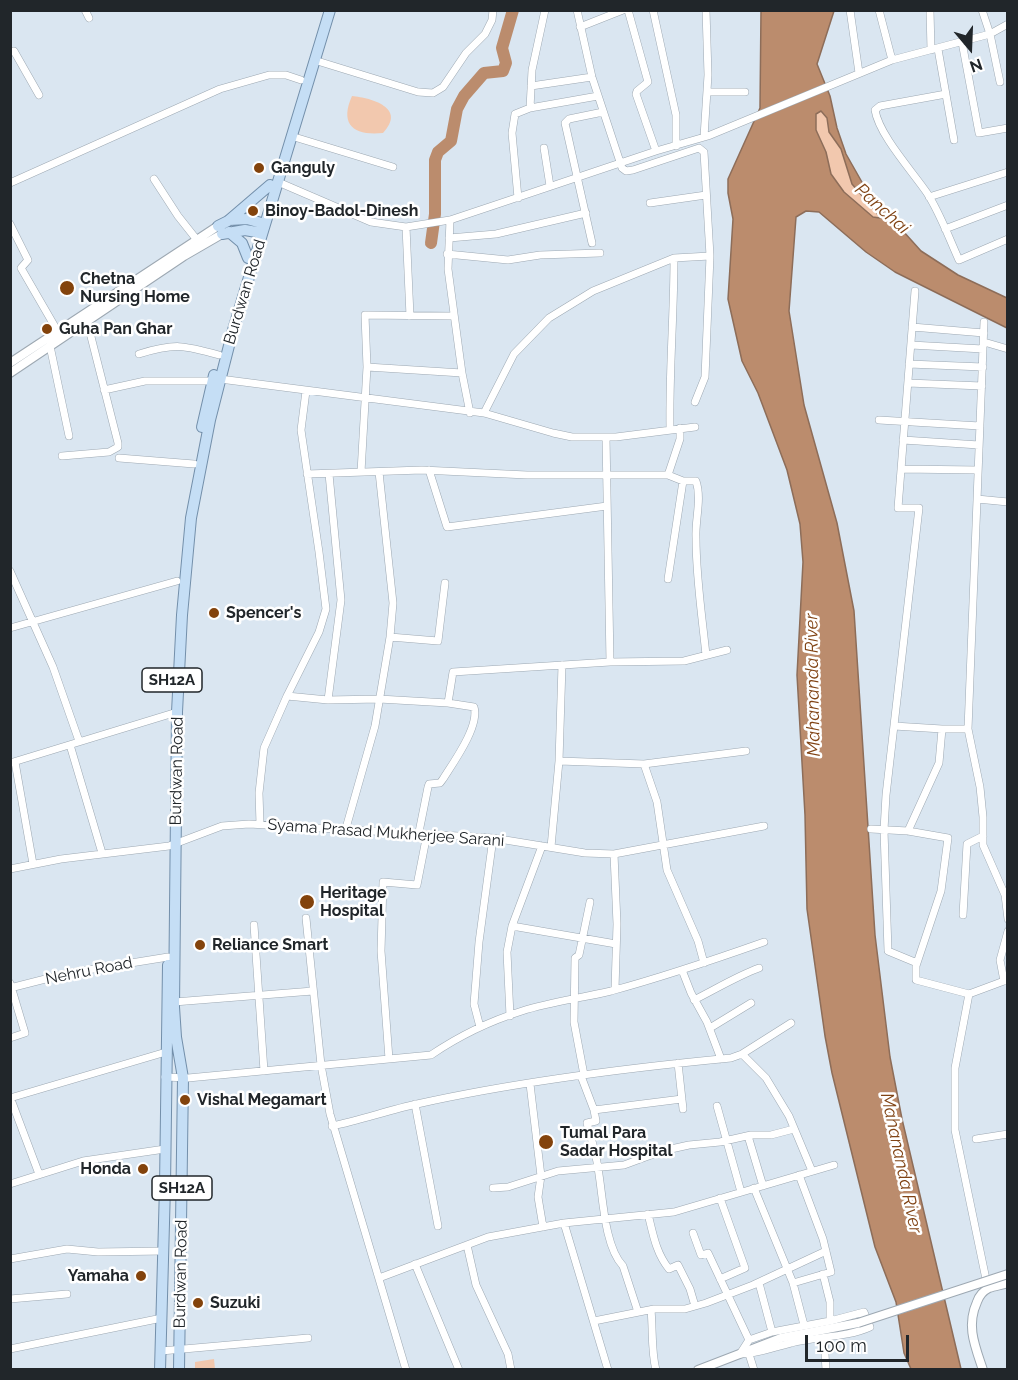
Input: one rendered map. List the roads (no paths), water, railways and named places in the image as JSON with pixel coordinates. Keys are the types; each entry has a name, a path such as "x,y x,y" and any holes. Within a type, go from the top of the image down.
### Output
{"main road":[{"name":"Burdwan Road","path":"160,1370 164,1251 165,1077 171,956 174,629 177,581 194,464 323,10"},
{"name":"Burdwan Road","path":"304,81 314,60 330,10"},
{"name":"Burdwan Road","path":"274,184 291,136 297,105"},
{"path":"224,228 274,184"},
{"path":"224,228 245,230 261,228"},
{"path":"224,228 242,243 248,258"},
{"name":"Burdwan Road","path":"174,713 191,518 219,355 248,258 261,228"},
{"name":"Burdwan Road","path":"171,956 176,1037 183,1078 179,1370"}],"street":[{"path":"314,60 418,92 432,93 443,87 466,53 485,34 492,20 493,10"},
{"path":"530,108 532,70 545,10"},
{"path":"578,10 592,77 619,163 624,170 628,171 696,148 704,152 710,256 705,377 695,402"},
{"path":"580,27 608,14 626,10 647,78 646,84 636,94 656,151"},
{"path":"653,10 676,115 676,146"},
{"path":"706,10 707,136"},
{"path":"850,10 859,73"},
{"path":"879,10 892,60"},
{"path":"930,10 934,49 946,94 954,140"},
{"path":"982,10 990,34 1000,82"},
{"path":"274,184 371,222 406,227 450,220 707,136 892,60 990,34 1008,24"},
{"path":"962,42 980,133 1008,128"},
{"path":"10,52 14,51 39,95"},
{"path":"10,183 220,89 269,75 286,75 304,81"},
{"path":"531,86 592,77"},
{"path":"707,92 744,93"},
{"path":"946,94 880,106 875,110 898,154 929,197 959,260 1008,239"},
{"path":"518,198 513,119 518,111 598,96"},
{"path":"592,243 565,123 569,119 603,112"},
{"path":"291,136 393,166"},
{"path":"544,148 550,186"},
{"path":"929,197 1008,172"},
{"path":"154,178 178,216 197,240"},
{"path":"650,203 706,195"},
{"path":"945,229 1008,205"},
{"path":"448,238 496,234 586,213"},
{"path":"450,220 447,254 453,316 470,412"},
{"path":"10,224 28,260 21,268 58,332"},
{"path":"406,227 410,316"},
{"path":"10,363 197,240 224,228"},
{"path":"10,373 224,228"},
{"path":"447,254 508,260 540,255 600,253"},
{"path":"484,413 514,354 549,318 593,291 674,258 710,256"},
{"path":"670,429 669,370 674,258"},
{"path":"915,291 898,508 919,508 884,830 888,951 917,963"},
{"path":"361,472 367,367 365,315 453,316"},
{"path":"62,456 109,452 118,447 87,321"},
{"path":"984,322 968,729 980,787 983,845 1005,895 1008,919"},
{"path":"912,327 984,333"},
{"path":"910,345 983,345 1008,349"},
{"path":"50,346 69,436"},
{"path":"139,354 166,346 175,346 219,355"},
{"path":"909,364 982,367"},
{"path":"367,367 462,373"},
{"path":"104,390 145,381 216,380 484,413 572,437 606,437 695,428"},
{"path":"908,383 982,386"},
{"path":"260,824 259,793 264,748 319,632 326,609 301,430 306,391"},
{"path":"879,420 980,426"},
{"path":"668,476 680,439 680,429"},
{"path":"606,437 610,662"},
{"path":"903,440 979,445"},
{"path":"119,458 194,464"},
{"path":"901,469 978,471"},
{"path":"307,474 429,470 527,475 668,476 683,481 696,481 699,504 695,534 697,581 706,655"},
{"path":"429,470 447,527 607,506"},
{"path":"346,828 375,726 390,637 393,603 379,472"},
{"path":"328,700 341,600 329,474"},
{"path":"668,579 683,481"},
{"path":"977,499 1008,502"},
{"path":"10,571 52,667 79,741"},
{"path":"10,628 177,581"},
{"path":"390,637 438,641 445,582"},
{"path":"448,703 453,672 610,662 684,661 727,650"},
{"path":"551,847 559,761 562,665"},
{"path":"287,696 328,700 379,699 448,703 474,707 475,716 469,735 440,783 429,784 419,832"},
{"path":"33,864 13,763 174,713"},
{"path":"894,726 968,729"},
{"path":"908,831 939,763 942,729"},
{"path":"70,745 102,854"},
{"path":"559,761 645,764 746,751"},
{"path":"645,764 657,802 667,870 698,941 704,963"},
{"name":"Syama Prasad Mukherjee Sarani","path":"10,869 173,845 222,826 260,824 419,832 493,838 585,853 614,854 764,826"},
{"path":"871,829 908,831 948,838 941,891 917,963 916,980 969,994 1006,981 1000,960 1008,931"},
{"path":"389,1059 381,951 383,882 417,885 428,834"},
{"path":"963,915 967,844 983,836"},
{"path":"480,1027 474,1004 479,942 493,838"},
{"path":"510,1016 507,952 512,926 542,846"},
{"path":"614,854 615,990"},
{"path":"590,902 579,955 575,958 574,1022 582,1076 596,1122 587,1123 598,1166 605,1219 638,1312"},
{"path":"306,918 321,1065 332,1126 406,1370"},
{"path":"254,925 264,1071"},
{"path":"512,926 616,944"},
{"path":"165,1077 183,1078 264,1071 431,1054 480,1027 522,1011 615,990 764,942"},
{"name":"Nehru Road","path":"11,986 69,973 171,956"},
{"path":"694,1000 759,968"},
{"path":"682,970 694,1000 710,1028 721,1059"},
{"path":"10,1038 25,1033 11,986"},
{"path":"174,1002 313,991"},
{"path":"969,994 955,1068 955,1130 988,1289"},
{"path":"710,1028 751,1003"},
{"path":"332,1126 415,1104 530,1084 721,1059 742,1054 791,1023"},
{"path":"39,1174 11,1098 166,1052"},
{"path":"742,1054 766,1078 789,1116 812,1171"},
{"path":"678,1063 683,1109"},
{"path":"530,1084 541,1176 538,1197 543,1227"},
{"path":"594,1110 682,1099"},
{"path":"415,1104 438,1226"},
{"path":"717,1106 741,1192"},
{"path":"493,1188 508,1187 558,1171 624,1165 662,1150 748,1136 771,1135 794,1129"},
{"path":"976,1139 1008,1134"},
{"path":"748,1136 763,1186"},
{"path":"10,1184 83,1161 165,1149"},
{"path":"379,1278 488,1236 564,1223 674,1212 834,1164"},
{"path":"793,1283 831,1272 826,1251 799,1175"},
{"path":"754,1188 793,1283 804,1325"},
{"path":"720,1198 746,1268 720,1279"},
{"path":"648,1214 662,1261 669,1269 678,1265 690,1289 695,1306"},
{"path":"564,1223 608,1370"},
{"path":"693,1233 701,1255 708,1253 749,1340 745,1354 754,1370"},
{"path":"467,1245 476,1285 507,1354 511,1370"},
{"path":"10,1259 67,1249 98,1252 164,1251"},
{"path":"594,1321 651,1310 685,1309 695,1306 759,1283 826,1251"},
{"path":"415,1264 459,1370"},
{"path":"745,1354 761,1344 858,1323 1008,1274"},
{"path":"823,1275 830,1302 830,1321"},
{"path":"759,1283 772,1332"},
{"path":"983,1370 972,1337 971,1320 980,1296 988,1289 1008,1283"},
{"path":"10,1299 67,1294"},
{"path":"651,1310 652,1353 656,1370"},
{"path":"698,1370 745,1354 793,1342 860,1331 870,1327 864,1312 772,1332 749,1340"},
{"path":"10,1349 162,1318"},
{"path":"161,1350 308,1338"},
{"path":"824,1338 826,1370"}],"water":[{"path":"761,11 834,11 817,64 830,96 846,154 867,191 921,251 958,275 1007,298 1007,328 895,272 866,252 819,212 806,211 796,217 789,311 804,405 837,523 854,611 875,935 890,1057 902,1119 961,1369 911,1369 904,1353 896,1302 875,1247 825,1036 807,909 805,815 797,675 803,562 800,524 787,470 758,393 742,361 728,299 733,219 728,179 760,108","holes":["821,111 827,118 829,132 841,149 852,184 880,218 873,217 844,192 831,174 826,152 816,130 816,114"]}],"waterway":[{"path":"431,243 435,214 435,160 438,152 451,141 457,109 464,96 484,73 503,71 506,63 502,48 513,10"}],"place":[{"name":"Ganguly","path":"259,168"},
{"name":"Binoy-Badol-Dinesh","path":"253,211"},
{"name":"Chetna Nursing Home","path":"67,288"},
{"name":"Guha Pan Ghar","path":"47,329"},
{"name":"Spencer's","path":"214,613"},
{"name":"Heritage Hospital","path":"307,902"},
{"name":"Reliance Smart","path":"200,945"},
{"name":"Vishal Megamart","path":"185,1100"},
{"name":"Tumal Para Sadar Hospital","path":"546,1142"},
{"name":"Honda","path":"143,1169"},
{"name":"Yamaha","path":"141,1276"},
{"name":"Suzuki","path":"198,1303"}],"water label":[{"name":"Panchai","path":"882,209"},
{"name":"Mahananda River","path":"813,685"},
{"name":"Mahananda River","path":"901,1163"}]}
